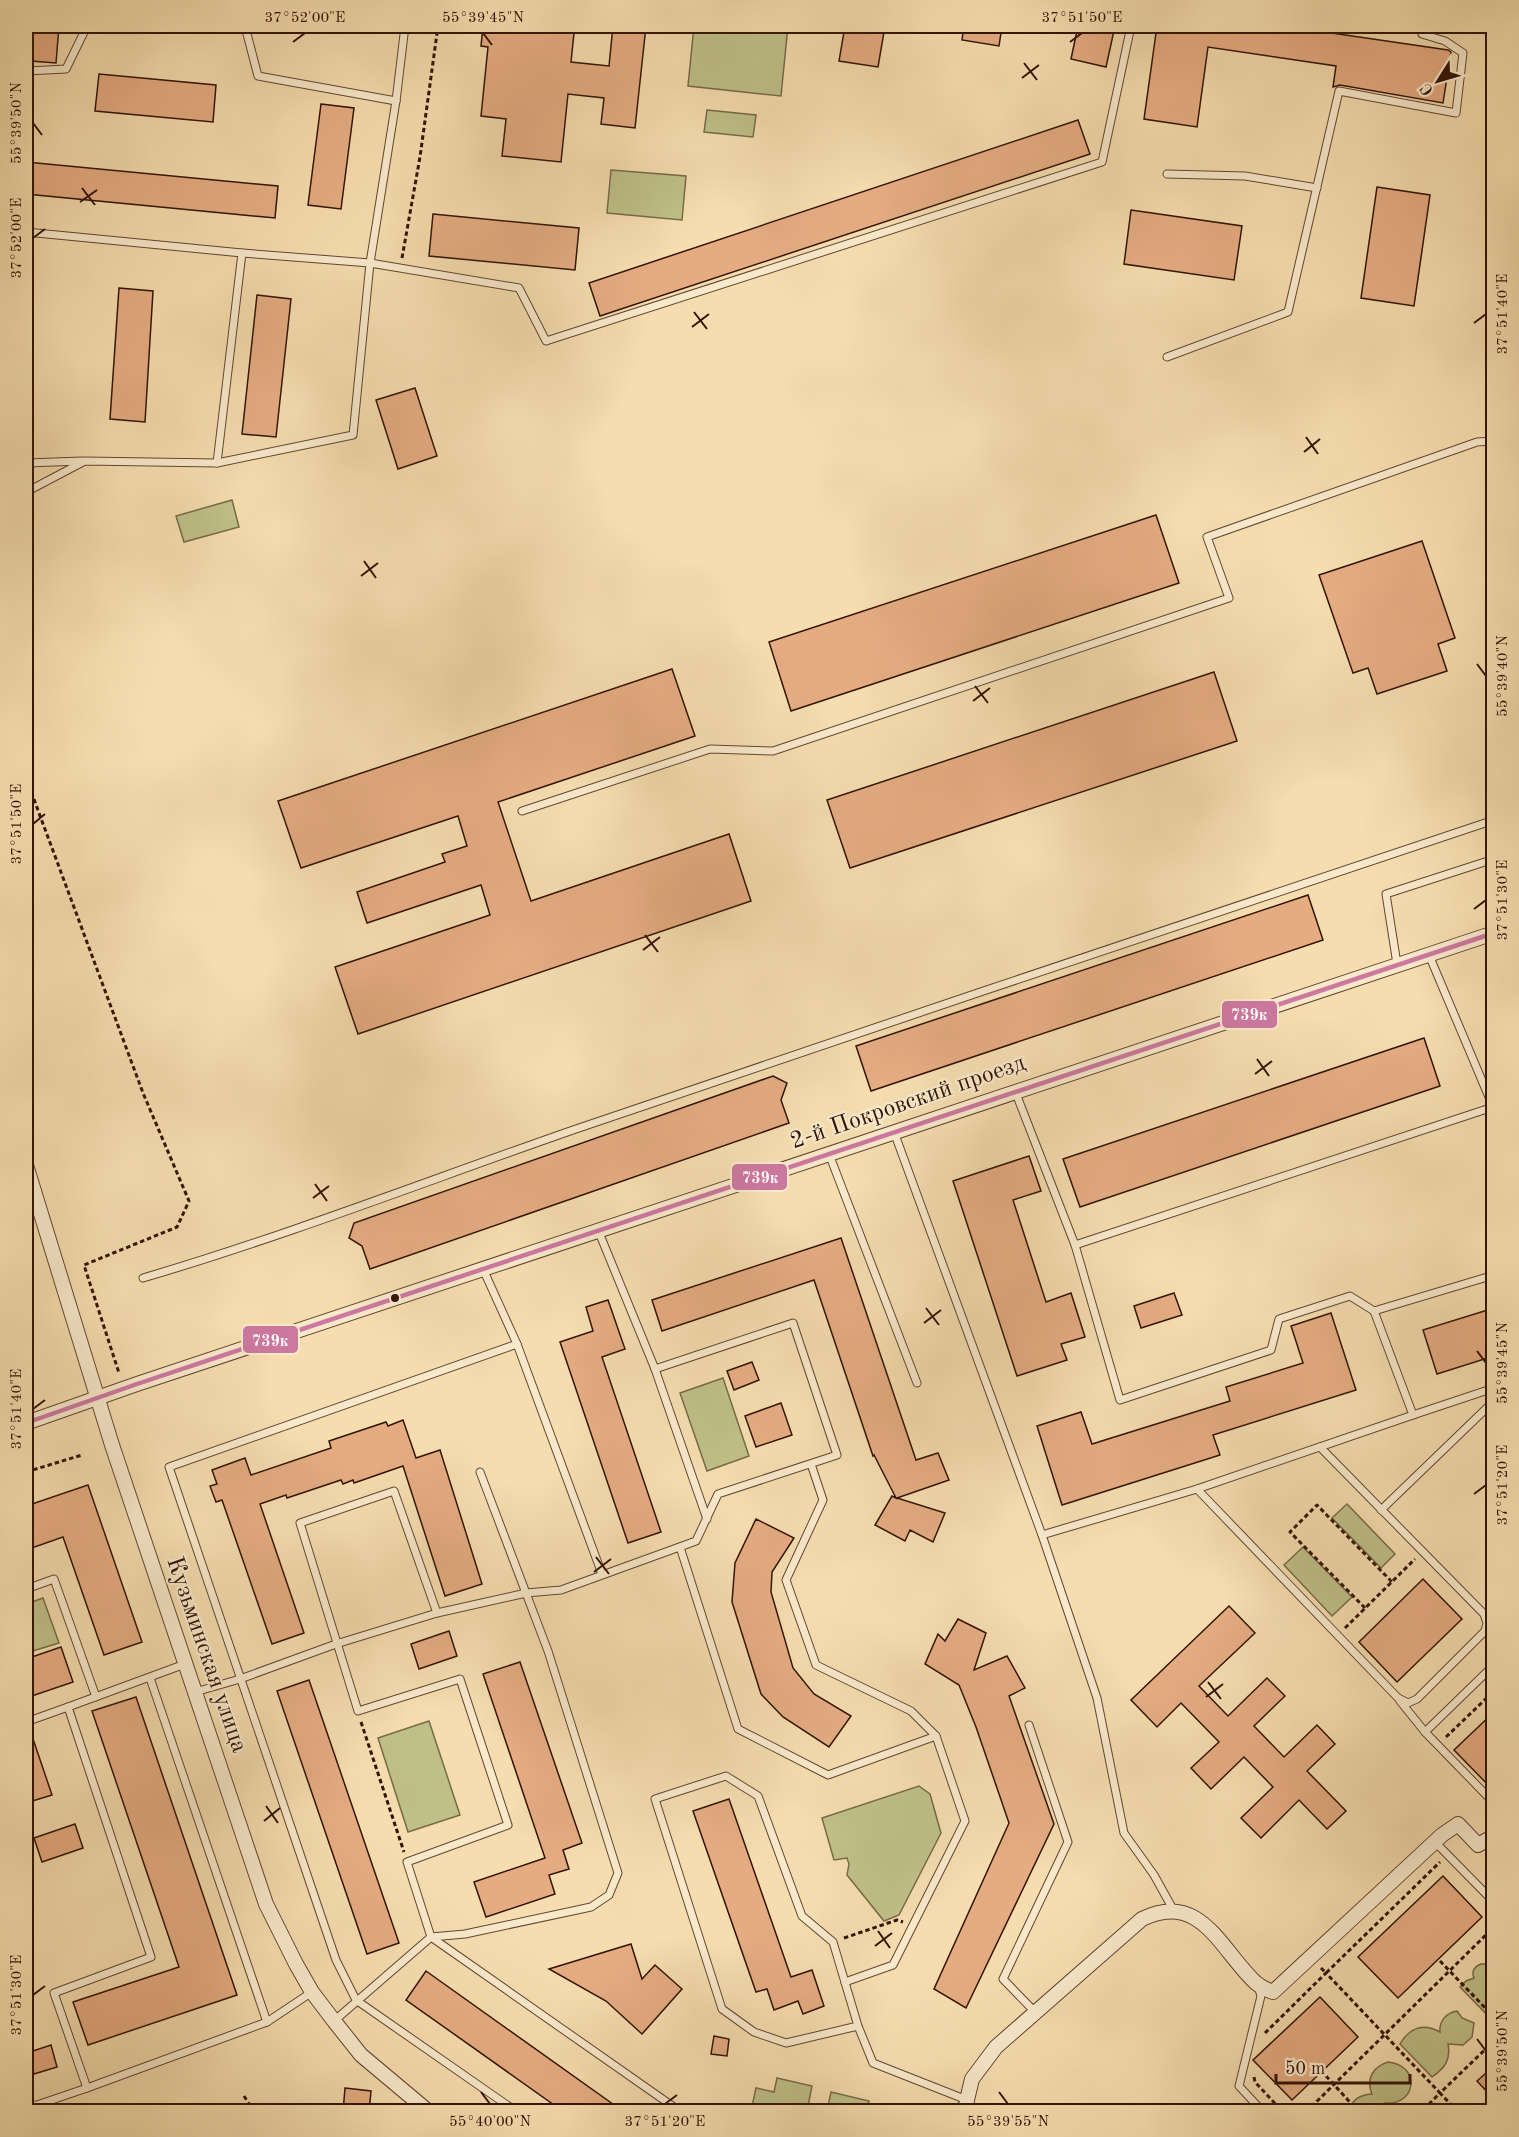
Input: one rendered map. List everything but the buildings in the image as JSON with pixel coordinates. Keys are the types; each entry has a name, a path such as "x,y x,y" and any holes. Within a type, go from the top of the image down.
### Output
{"street":[{"name":"2-й Покровский проезд","path":"26,1423 598,1230 1494,933"},
{"name":"Кузьминская улица","path":"27,1175 112,1445 266,1904 312,1992 361,2055 429,2112"},
{"path":"966,2106 972,2079 996,2047 1142,1919 1156,1912 1174,1911 1197,1919 1209,1929 1257,1985 1273,1992 1435,1842 1458,1824 1479,1845 1494,1836"}],"lane":[{"path":"26,71 66,69 87,26"},
{"path":"207,26 246,30 258,76 396,101"},
{"path":"26,463 84,461 217,463 352,435 370,263 396,101 405,26"},
{"path":"26,232 242,254 370,263 519,288 546,341 1102,162 1131,26"},
{"path":"1167,357 1288,312 1339,91 1456,113 1463,53 1445,41 1422,34 1422,26"},
{"path":"1167,174 1245,176 1317,188"},
{"path":"217,463 242,254"},
{"path":"522,811 710,749 773,751 1229,598 1207,537 1477,442 1494,441"},
{"path":"26,492 84,461"},
{"path":"142,1278 210,1257 518,1149 1141,937 1494,820"},
{"path":"1397,964 1386,894 1494,859"},
{"path":"1075,1245 1493,1108 1429,955"},
{"path":"1015,1091 1075,1245 1120,1400 1271,1350 1279,1319 1350,1296 1374,1311 1413,1415"},
{"path":"894,1132 1042,1535 1097,1698 1124,1833 1154,1875 1174,1911"},
{"path":"829,1154 917,1383"},
{"path":"598,1230 655,1369 706,1519"},
{"path":"483,1269 517,1344 602,1574"},
{"path":"1374,1311 1494,1275"},
{"path":"195,1692 240,1679 336,1644 437,1613 526,1593 561,1590 680,1547 696,1541 718,1494 837,1455 793,1323 655,1369"},
{"path":"517,1344 169,1467 336,1960 356,2000 517,2112"},
{"path":"1042,1535 1197,1489 1494,1388"},
{"path":"1381,1510 1494,1401"},
{"path":"1320,1447 1494,1624"},
{"path":"811,1464 823,1500 786,1580 816,1665 910,1711 936,1736 965,1821 893,1965 845,1982"},
{"path":"334,2020 431,1937 465,1934 591,1907 609,1895 618,1873 548,1651 480,1473"},
{"path":"1197,1489 1398,1698 1425,1732 1494,1803"},
{"path":"437,1613 394,1491 300,1523 358,1711 460,1679 508,1825 407,1862 431,1937 681,2112"},
{"path":"680,1547 738,1729 828,1775 936,1736"},
{"path":"26,1589 54,1579 96,1697"},
{"path":"1398,1698 1408,1703 1417,1699 1485,1631 1487,1623 1484,1614"},
{"path":"26,1722 185,1664"},
{"path":"1425,1732 1494,1665"},
{"path":"150,1678 267,2022"},
{"path":"68,1707 151,1957 54,1993 87,2088"},
{"path":"1029,1725 1068,1842 1003,1979 1035,2012"},
{"path":"858,2026 786,2043 754,2032 722,2009 655,1799 726,1776 758,1796 802,1916 833,1942 858,2026 873,2063 966,2106"},
{"path":"1435,1842 1494,1902"},
{"path":"1257,1985 1261,1996 1239,2086 1263,2112"},
{"path":"26,2105 37,2105 87,2088 267,2022 312,1992"},
{"path":"955,2112 966,2106"}],"path":[{"path":"400,268 420,157 438,26"},
{"path":"26,778 143,1093 189,1201 177,1227 84,1265 119,1374 125,1376"},
{"path":"26,1472 82,1455"},
{"path":"1365,1608 1290,1532 1317,1505 1392,1582"},
{"path":"1342,1632 1411,1564"},
{"path":"1440,1743 1494,1691"},
{"path":"358,1711 407,1862"},
{"path":"1261,2040 1267,2031 1442,1860"},
{"path":"833,1942 897,1920 913,1925"},
{"path":"1306,2112 1494,1927"},
{"path":"1311,1958 1458,2112"},
{"path":"1440,1961 1494,2017"},
{"path":"1421,2112 1494,2041"},
{"path":"1253,2074 1255,2082 1283,2112"},
{"path":"1326,2076 1359,2112"},
{"path":"244,2096 257,2112 264,2108"}],"green space":[{"path":"694,26 788,26 781,96 688,86"},
{"path":"707,110 756,115 753,137 704,132"},
{"path":"611,170 686,176 682,220 607,213"},
{"path":"232,500 239,527 184,542 176,516"},
{"path":"723,1378 749,1456 707,1471 680,1393"},
{"path":"1347,1504 1395,1554 1381,1568 1332,1518"},
{"path":"1303,1547 1352,1597 1332,1616 1284,1565"},
{"path":"43,1598 59,1643 26,1653 26,1604"},
{"path":"429,1721 460,1815 408,1832 378,1738"},
{"path":"919,1786 930,1794 941,1833 899,1915 884,1921 847,1875 849,1864 847,1858 834,1860 822,1818"},
{"path":"1481,1964 1487,1964 1492,1971 1490,1981 1493,1984 1492,2020 1460,1987 1466,1981 1474,1978 1474,1969"},
{"path":"1457,2011 1462,2018 1474,2023 1472,2037 1463,2045 1448,2044 1449,2055 1446,2063 1432,2077 1400,2044 1408,2034 1418,2028 1434,2029 1440,2032 1444,2018"},
{"path":"1388,2062 1406,2070 1410,2077 1409,2092 1396,2102 1385,2103 1386,2111 1349,2111 1357,2098 1372,2094 1370,2079 1374,2071"},
{"path":"777,2078 812,2086 807,2111 751,2111 756,2088 774,2092"},
{"path":"831,2092 869,2101 867,2111 827,2111"}],"transit line":[{"name":"739к","path":"26,1423 137,1384 1494,933"}]}
